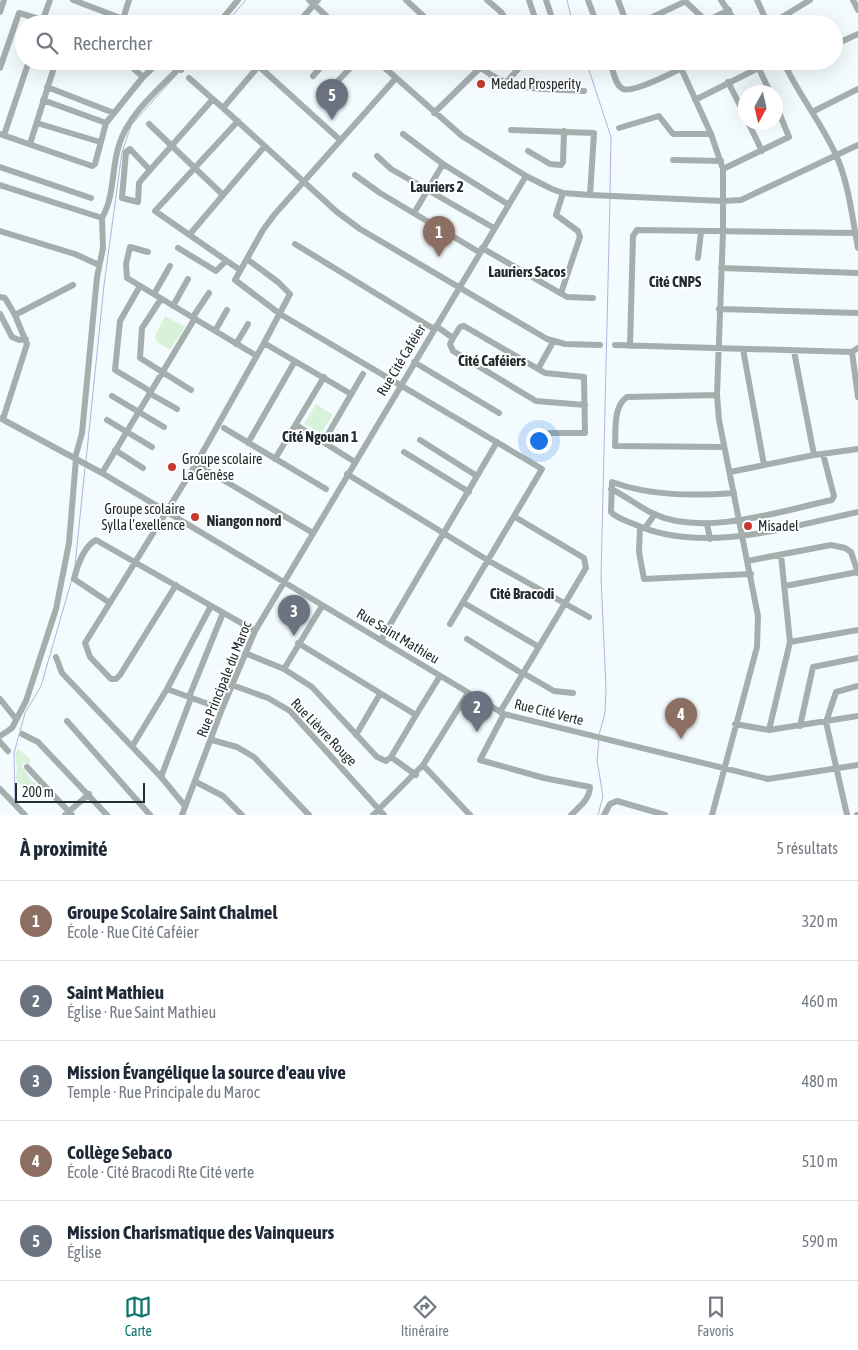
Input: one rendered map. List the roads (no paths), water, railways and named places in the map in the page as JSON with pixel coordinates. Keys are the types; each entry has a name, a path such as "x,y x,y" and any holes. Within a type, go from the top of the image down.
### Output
{"street":[{"path":"0,12 4,0"},
{"path":"45,15 50,0"},
{"path":"74,0 111,15"},
{"path":"127,15 129,0"},
{"path":"226,15 238,0"},
{"path":"406,0 422,15"},
{"path":"487,0 503,15"},
{"path":"529,0 535,15"},
{"path":"546,0 551,15"},
{"path":"588,0 594,15"},
{"path":"618,0 623,15"},
{"path":"721,0 732,15"},
{"path":"757,0 765,15"},
{"path":"782,15 800,2 810,0"},
{"path":"853,0 858,10"},
{"path":"656,15 685,1 698,15"},
{"path":"304,15 313,2 326,15"},
{"path":"719,15 729,10"},
{"path":"0,68 15,25"},
{"path":"843,41 858,34"},
{"path":"26,70 2,134 92,166 95,164 106,124 150,70"},
{"path":"30,144 53,70"},
{"path":"135,70 143,77"},
{"path":"0,736 12,728 34,677 59,596 69,543 76,459 82,433 99,265 104,235 102,218 110,203 115,162 126,128 179,70"},
{"path":"223,108 253,70"},
{"path":"266,70 339,139"},
{"path":"313,76 318,70"},
{"path":"332,87 348,70"},
{"path":"387,70 462,136 526,176 563,193 590,196 740,200 757,194 858,146"},
{"path":"434,113 478,70"},
{"path":"483,70 505,84 532,89 584,91"},
{"path":"505,84 517,70"},
{"path":"613,70 618,84 627,90 676,70"},
{"path":"682,70 711,134 723,169 723,232 717,395 724,447 744,535 759,631 712,815"},
{"path":"695,100 728,82 757,70"},
{"path":"759,70 767,85"},
{"path":"787,70 796,89 812,112 836,156 848,193 858,248"},
{"path":"189,78 337,212 360,229 553,342 600,345"},
{"path":"396,78 339,139 274,215 246,259 236,282 280,314 542,468 450,624"},
{"path":"728,82 738,101"},
{"path":"48,87 114,113"},
{"path":"812,112 858,89"},
{"path":"150,170 130,149 126,152 122,198 138,202 139,183 214,99"},
{"path":"43,100 106,124"},
{"path":"618,128 659,116 672,134 711,134"},
{"path":"238,121 155,211 190,234 225,262 240,270"},
{"path":"723,169 789,137 783,122"},
{"path":"37,123 100,142"},
{"path":"149,124 223,195"},
{"path":"511,130 592,132 595,134 590,196"},
{"path":"752,130 762,151"},
{"path":"528,151 550,164 560,165 563,162 564,131"},
{"path":"404,134 443,164 509,205"},
{"path":"190,234 264,146"},
{"path":"377,156 391,168 494,228"},
{"path":"673,160 721,161"},
{"path":"414,213 443,164"},
{"path":"0,167 91,198"},
{"path":"354,175 414,213 570,298 593,298"},
{"name":"Rue Cité Caféier","path":"298,558 400,384 526,176"},
{"path":"0,185 102,218"},
{"path":"561,293 580,237 578,230 556,215 563,193"},
{"path":"0,231 75,254 99,265"},
{"path":"630,346 634,232 855,233"},
{"path":"698,258 701,232"},
{"path":"295,244 453,338"},
{"path":"148,252 133,247 129,251 126,275 140,286 257,356"},
{"path":"178,248 216,271 225,262"},
{"path":"176,585 120,675 114,680 97,666 85,646 135,561 196,464 290,297 288,291 246,259"},
{"path":"154,294 170,266"},
{"path":"721,268 858,273"},
{"path":"173,306 188,279"},
{"path":"16,315 73,285"},
{"path":"140,286 120,321 115,370 177,409"},
{"path":"102,473 208,292"},
{"path":"0,297 5,298 16,315 26,339 26,350 2,419"},
{"path":"161,298 142,328 140,358 191,390"},
{"path":"719,308 858,313"},
{"path":"215,331 227,310"},
{"path":"0,314 12,337 19,340 26,339"},
{"path":"236,344 248,324"},
{"path":"549,433 585,434 585,405 584,377 545,373 464,326 460,328 450,344 453,351 536,401 585,405"},
{"path":"538,369 553,342"},
{"path":"264,343 351,394"},
{"path":"615,345 794,351 855,350 858,397"},
{"path":"743,349 764,465"},
{"path":"794,351 814,455"},
{"path":"248,442 294,361"},
{"path":"414,362 499,413"},
{"path":"324,441 363,374"},
{"path":"275,459 324,378"},
{"path":"717,395 627,397 620,401 618,408 615,446 724,447"},
{"path":"112,396 164,427"},
{"name":"Rue Saint Mathieu","path":"2,419 102,473 502,713"},
{"path":"106,420 152,447"},
{"path":"296,425 355,462"},
{"path":"224,428 326,489"},
{"path":"420,440 477,476"},
{"path":"381,640 497,442"},
{"path":"730,472 814,455 858,449"},
{"path":"115,450 144,468"},
{"path":"404,452 469,492"},
{"path":"611,489 655,514 707,524 740,520 833,498 823,454"},
{"path":"196,464 313,533"},
{"path":"347,474 589,618"},
{"path":"734,493 709,495 647,492 612,482 612,514 642,528 672,536 710,539 744,535 858,512"},
{"path":"655,514 642,528 639,552 644,579 751,574"},
{"path":"514,517 584,558 586,568 523,673 480,760 544,778 590,787 585,802 571,815"},
{"path":"707,524 710,539"},
{"path":"110,603 75,579 79,561 92,542 96,540 255,631"},
{"path":"747,561 831,545 839,546 851,552 858,573 785,586"},
{"path":"769,730 790,642 781,555"},
{"name":"Rue Principale du Maroc","path":"185,812 222,709 245,653 255,631 298,558"},
{"path":"464,603 539,647"},
{"path":"133,745 167,688 211,606"},
{"path":"284,669 322,606"},
{"path":"161,776 223,613"},
{"path":"790,642 858,630"},
{"path":"466,639 554,691 573,693"},
{"path":"298,644 416,715"},
{"path":"245,653 284,669 312,687 356,735 386,762 391,757 440,676"},
{"path":"56,657 62,673 161,776 185,812"},
{"path":"800,726 813,667 858,658"},
{"name":"Rue Lièvre Rouge","path":"232,685 268,698 290,711 384,815"},
{"path":"846,815 826,722 836,692 858,686"},
{"path":"167,688 222,709"},
{"path":"373,815 416,774 468,693"},
{"path":"356,735 380,694"},
{"path":"0,699 16,719"},
{"name":"Rue Cité Verte","path":"502,713 774,780 858,766"},
{"path":"735,724 769,730 858,716"},
{"path":"67,721 150,815"},
{"path":"22,734 38,742 89,794 106,815"},
{"path":"212,740 237,747 254,757 309,815"},
{"path":"0,742 8,751"},
{"path":"391,757 416,774"},
{"path":"423,765 470,815"},
{"path":"28,767 69,814 89,794"},
{"path":"196,782 223,796 242,815"},
{"path":"0,789 26,815"},
{"path":"604,815 610,804 617,801 665,815"}],"waterway":[{"path":"233,15 246,0"},
{"path":"567,0 571,15"},
{"path":"589,70 611,137 610,194"},
{"path":"133,123 179,72"},
{"path":"86,461 104,285 122,152 131,126"},
{"path":"599,735 605,713 606,689 601,577 610,198"},
{"path":"75,566 85,468"},
{"path":"20,731 25,713 41,686 72,579"},
{"path":"15,800 14,753 19,735"},
{"path":"598,815 603,796 597,760 599,739"}],"place":[{"name":"Medad Prosperity","path":"481,84"},
{"name":"Mission Charismatique des Vainqueurs","path":"332,120"},
{"name":"Groupe Scolaire Saint Chalmel","path":"439,257"},
{"name":"Groupe scolaire La Genèse","path":"172,467"},
{"name":"Groupe scolaire Sylla l’exellence","path":"195,517"},
{"name":"Misadel","path":"748,526"},
{"name":"Mission Évangélique la source d'eau vive","path":"294,636"},
{"name":"Saint Mathieu","path":"477,732"},
{"name":"Collège Sebaco","path":"681,739"}],"district":[{"name":"Lauriers 2","path":"437,186"},
{"name":"Lauriers Sacos","path":"527,271"},
{"name":"Cité CNPS","path":"675,281"},
{"name":"Cité Caféiers","path":"492,360"},
{"name":"Cité Ngouan 1","path":"320,436"},
{"name":"Niangon nord","path":"244,520"},
{"name":"Cité Bracodi","path":"522,593"}]}
